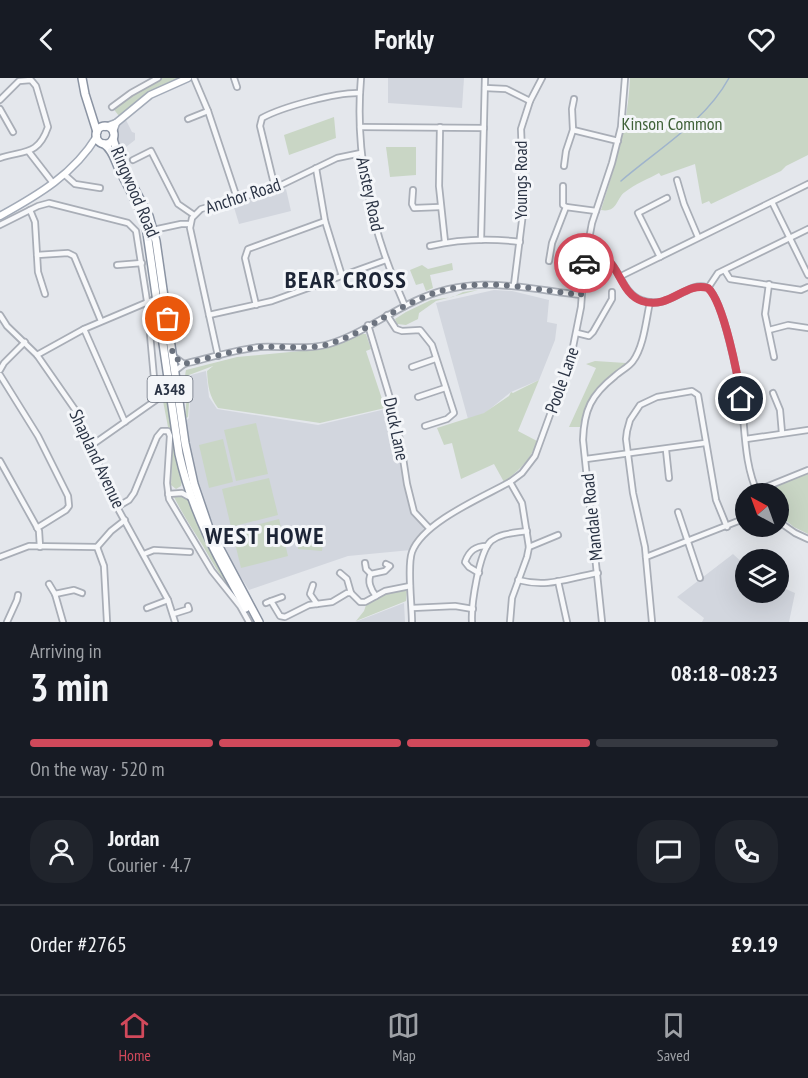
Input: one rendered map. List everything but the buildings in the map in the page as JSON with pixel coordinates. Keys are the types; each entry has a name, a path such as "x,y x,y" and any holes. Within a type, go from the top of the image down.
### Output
{"highway":[{"name":"Ringwood Road","path":"82,78 85,97 101,135 142,212 149,239 154,300 180,454 191,498 209,541 254,622"},
{"path":"109,127 113,136 101,135 109,127"},
{"name":"Ringwood Road","path":"113,136 121,163 142,201 160,258 188,458 200,507 259,622"}],"main road":[{"path":"0,216 36,196 65,175 101,135 150,95 176,80 188,78"},
{"path":"113,136 116,123"}],"street":[{"path":"112,107 159,78"},
{"path":"194,78 208,111 237,198"},
{"path":"234,78 237,87"},
{"name":"Anstey Road","path":"361,78 361,153 372,215 386,260 405,306"},
{"path":"482,240 485,78"},
{"name":"Youngs Road","path":"514,285 524,193 521,129 530,101 542,78"},
{"name":"Poole Lane","path":"412,622 410,586 412,552 429,528 510,483 522,473 534,456 571,357 577,333 586,250 618,141 624,106 625,78"},
{"path":"0,100 19,81 31,79 36,86 48,127 39,144 29,152 0,158"},
{"path":"485,88 506,89 530,101"},
{"path":"274,188 260,126 262,118 330,96 360,93"},
{"path":"564,166 573,129 574,99"},
{"path":"121,100 129,112"},
{"path":"0,109 10,130"},
{"path":"188,119 208,111"},
{"path":"360,127 484,128"},
{"path":"440,127 438,166 440,207 446,242"},
{"path":"573,129 618,141"},
{"path":"133,160 151,151 178,204 194,215"},
{"path":"29,152 53,183"},
{"name":"Anchor Road","path":"218,356 190,224 194,215 201,209 274,188 337,158 361,153"},
{"path":"316,168 325,221 342,276"},
{"path":"65,175 75,184 93,185 100,188"},
{"path":"93,185 95,178"},
{"path":"677,180 698,237"},
{"path":"621,276 808,184"},
{"path":"563,186 563,205 596,210"},
{"path":"413,190 414,208 440,207"},
{"path":"660,257 638,213 666,198"},
{"path":"772,202 789,238 806,265 808,275"},
{"name":"Ringwood Road","path":"30,210 46,204 55,204 128,223 136,231 142,263 154,300 157,396 154,402 125,422"},
{"path":"549,261 552,243 566,207"},
{"path":"0,225 30,210 35,222 38,272 45,294"},
{"path":"256,305 245,258 248,249 325,221"},
{"path":"153,230 190,224"},
{"path":"708,288 718,273 808,229"},
{"path":"430,246 446,242 482,240 520,242"},
{"path":"586,250 603,255 621,276 633,296 639,300 665,302 694,287 708,288 715,295 740,387 749,466 754,483"},
{"path":"37,255 68,253 74,256 101,321"},
{"path":"209,315 256,305 386,260"},
{"path":"120,264 142,263"},
{"path":"725,271 730,279 801,290 808,287"},
{"path":"769,284 765,314 774,357"},
{"path":"175,371 184,364 257,348 326,345 405,306 459,285 514,285 581,295"},
{"path":"577,333 589,336 612,299 612,292"},
{"path":"37,355 84,328 154,300"},
{"path":"586,459 583,440 586,411 604,385 633,361 642,339 650,302"},
{"name":"Shapland Avenue","path":"0,315 7,326 37,355 76,411 117,507 168,600 175,622"},
{"path":"387,315 396,329 423,332 432,345 454,413 447,419 425,426"},
{"name":"Duck Lane","path":"369,325 392,405 402,447 406,484 414,512 429,528"},
{"path":"769,330 788,325 808,328"},
{"path":"84,328 125,422 92,445"},
{"path":"0,370 25,342"},
{"path":"173,356 184,364"},
{"path":"412,367 435,359"},
{"path":"0,375 38,436 68,496 69,506 66,510 37,528"},
{"path":"418,397 445,388"},
{"path":"652,622 646,557 627,453 627,431 630,420 640,405 651,399 683,392 692,391 698,395 716,500 727,527"},
{"path":"773,393 780,410 782,433"},
{"path":"746,439 808,430"},
{"path":"117,507 129,500 134,493 153,447 162,431 168,431 170,436 168,494 174,509 212,571 240,606 249,622"},
{"name":"Mandale Road","path":"602,622 586,459 705,443"},
{"path":"666,450 669,478"},
{"path":"0,460 37,528 40,547"},
{"path":"778,483 808,470"},
{"path":"176,493 186,482"},
{"path":"510,483 522,503 529,547 512,598 510,622"},
{"path":"168,494 176,493 191,498"},
{"path":"678,512 700,578"},
{"path":"0,557 27,547 97,547 125,520"},
{"path":"646,557 735,523"},
{"path":"789,528 808,539"},
{"path":"472,622 479,573 487,546 500,536 527,531"},
{"path":"529,547 558,535"},
{"path":"479,573 465,562 472,550 480,546 487,546"},
{"path":"97,547 104,566 107,622"},
{"path":"144,554 154,550 190,552"},
{"path":"365,563 366,569 372,574"},
{"path":"376,596 369,578 372,574 385,571 390,566"},
{"path":"340,573 347,579 351,593 362,602 384,591 410,586"},
{"path":"518,580 534,584 553,584 597,573"},
{"path":"558,581 567,622"},
{"path":"49,584 56,594 63,622"},
{"path":"313,585 310,594 317,604"},
{"path":"56,594 74,590 82,593"},
{"path":"282,597 269,602 283,617 305,607 332,602 351,593"},
{"path":"6,622 18,595"},
{"path":"147,608 168,600"},
{"path":"412,609 455,606 473,609"},
{"path":"173,614 189,609"}],"shaded area":[{"path":"388,78 464,78 462,108 388,103"},
{"path":"124,116 132,132 135,133 135,140 117,150 113,132"},
{"path":"286,189 291,211 239,224 233,204"},
{"path":"494,290 512,291 549,300 547,322 557,324 555,340 539,380 511,392 485,413 468,419 436,303"},
{"path":"206,371 209,397 217,409 318,425 390,408 400,446 404,480 412,513 424,528 411,550 348,556 249,590 228,557 203,504 194,470 186,421 189,418 191,388 189,382 191,375"},
{"path":"733,554 735,556 735,603 789,603 789,590 795,593 789,622 702,622 704,618 677,597"},
{"path":"404,603 405,622 355,622"}],"green space":[{"path":"158,78 178,78 144,96 119,116 112,107"},
{"name":"Kinson Common","path":"630,78 808,78 808,155 781,171 711,204 709,201 702,204 695,164 661,176 659,173 625,192 611,209 601,210 624,129"},
{"path":"334,117 336,138 289,155 284,135"},
{"path":"386,147 416,147 416,175 390,177"},
{"path":"452,263 453,270 430,275 433,288 426,291 423,283 416,285 410,270 422,265 428,269"},
{"path":"449,297 436,301 419,313 418,319 406,325 397,324 395,319 406,312 431,300"},
{"path":"360,334 366,334 371,349 366,351 385,408 320,423 218,408 211,395 208,381 207,371 213,366 189,375 187,382 190,389 188,417 186,418 186,370 237,357 321,349 340,344"},
{"path":"595,361 626,363 596,390 586,406 580,427 569,427 596,368 586,364"},
{"path":"539,380 518,431 537,441 528,459 504,482 494,464 461,479 452,443 444,445 437,428 484,413 509,396 511,392"},
{"path":"165,381 182,481 181,486 176,489 171,485 173,432 168,427 163,401 167,400"},
{"path":"256,423 268,474 236,481 224,430"},
{"path":"223,439 233,482 209,488 199,445"},
{"path":"808,470 808,534 789,523 789,483 779,483"},
{"path":"269,478 278,515 231,527 222,489"},
{"path":"174,497 188,498 212,552 240,601 229,588"},
{"path":"279,519 288,556 241,568 232,531"},
{"path":"299,532 324,533 322,551 298,549"},
{"path":"407,589 406,601 356,621 366,605 382,595"}],"waterway":[{"path":"621,181 694,121 719,94 729,78"}],"way so far":[{"path":"168,319 173,356 184,364 257,348 326,345 416,300 459,285 514,285 581,295 584,263"}],"district":[{"name":"BEAR CROSS","path":"346,280"},
{"name":"WEST HOWE","path":"265,536"}],"route":[{"path":"584,263 586,250 596,251 603,255 621,276 633,296 645,302 665,302 694,287 705,286 711,290 715,295 729,342 741,399"}]}
